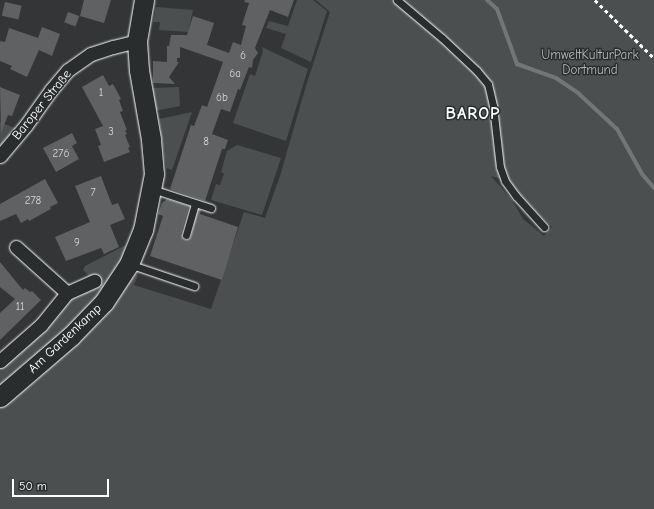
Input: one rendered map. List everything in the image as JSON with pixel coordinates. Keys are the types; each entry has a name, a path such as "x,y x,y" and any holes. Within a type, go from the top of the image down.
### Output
{"street":[{"path":"137,41 144,0"},
{"name":"Baroper Straße","path":"0,156 26,125 50,90 68,70 91,54 112,46 137,41"},
{"name":"Am Gardenkamp","path":"0,397 90,318 115,287 129,264 142,230 152,190 154,159 138,70 137,41"},
{"path":"16,247 67,293"},
{"path":"2,356 41,325 67,293 94,281"}],"lane":[{"path":"397,0 442,38 477,71 488,84 502,174 516,196 544,227"},
{"path":"152,190 211,208"},
{"path":"186,235 195,203"},
{"path":"129,264 194,286"}],"path":[{"path":"595,0 654,58"},
{"path":"599,4 602,0"}],"green space":[{"path":"297,0 313,0 327,11 311,62 281,48 286,34 266,28 269,21 288,26"},
{"name":"UmweltKulturPark Dortmund","path":"316,0 654,0 654,509 0,509 0,405 132,273 138,275 134,285 211,309 244,212 265,218 280,176 305,89 330,12","holes":["491,176 508,181 534,210 552,227 544,236 523,219 512,200"]},
{"path":"156,7 193,10 188,32 159,30 160,22 153,22"},
{"path":"262,47 308,69 286,141 233,123 250,74 255,76 263,51"},
{"path":"179,87 180,106 155,111 152,88"},
{"path":"192,112 172,170 166,168 159,119"},
{"path":"0,122 15,128 0,151"},
{"path":"237,145 281,158 262,215 211,200 216,184 220,185 224,174 221,172 227,151"},
{"path":"126,245 121,260 129,264 0,397 0,361 91,278 83,270 85,266"}],"building":[{"path":"84,0 111,0 104,23 80,16"},
{"path":"245,0 294,0 288,17 270,10 255,48 258,53 253,60 252,68 249,67 240,90 238,89 230,112 221,109 212,134 228,140 225,149 222,149 205,201 170,189 191,125 194,126 202,105 207,107 223,62 180,47 180,58 177,58 177,62 179,62 169,77 175,84 153,83 153,61 167,62 167,46 169,46 171,35 187,35 193,16 214,23 207,45 229,53 233,42 241,45 246,26 242,25 249,3 244,2"},
{"path":"5,2 22,6 18,19 2,16"},
{"path":"68,12 79,16 76,26 64,22"},
{"path":"42,27 60,34 52,56 39,50 27,77 10,69 12,66 0,61 0,41 5,42 9,28 38,38"},
{"path":"103,75 109,86 113,84 121,99 119,100 123,111 120,112 127,130 125,130 127,134 125,135 130,147 128,148 130,152 104,162 98,146 101,145 95,129 103,126 82,87"},
{"path":"0,87 20,95 12,116 8,115 1,133"},
{"path":"72,133 77,143 72,146 79,159 56,172 43,148"},
{"path":"101,176 112,205 118,203 125,219 110,225 119,247 104,254 101,248 66,261 55,237 90,222 75,186"},
{"path":"45,179 58,203 50,207 51,209 29,221 28,219 21,223 16,214 0,221 0,204"},
{"path":"167,199 189,206 181,234 184,240 188,240 191,237 198,209 201,210 200,214 238,227 222,280 150,256 163,216 158,214 162,203"},
{"path":"0,262 23,290 25,288 30,292 32,291 41,300 0,340 0,313 15,299 0,287"}],"waterway":[{"path":"487,0 497,9 517,64 556,78 578,93 617,129 642,174 654,188"}],"district":[{"name":"BAROP","path":"473,114"}]}
